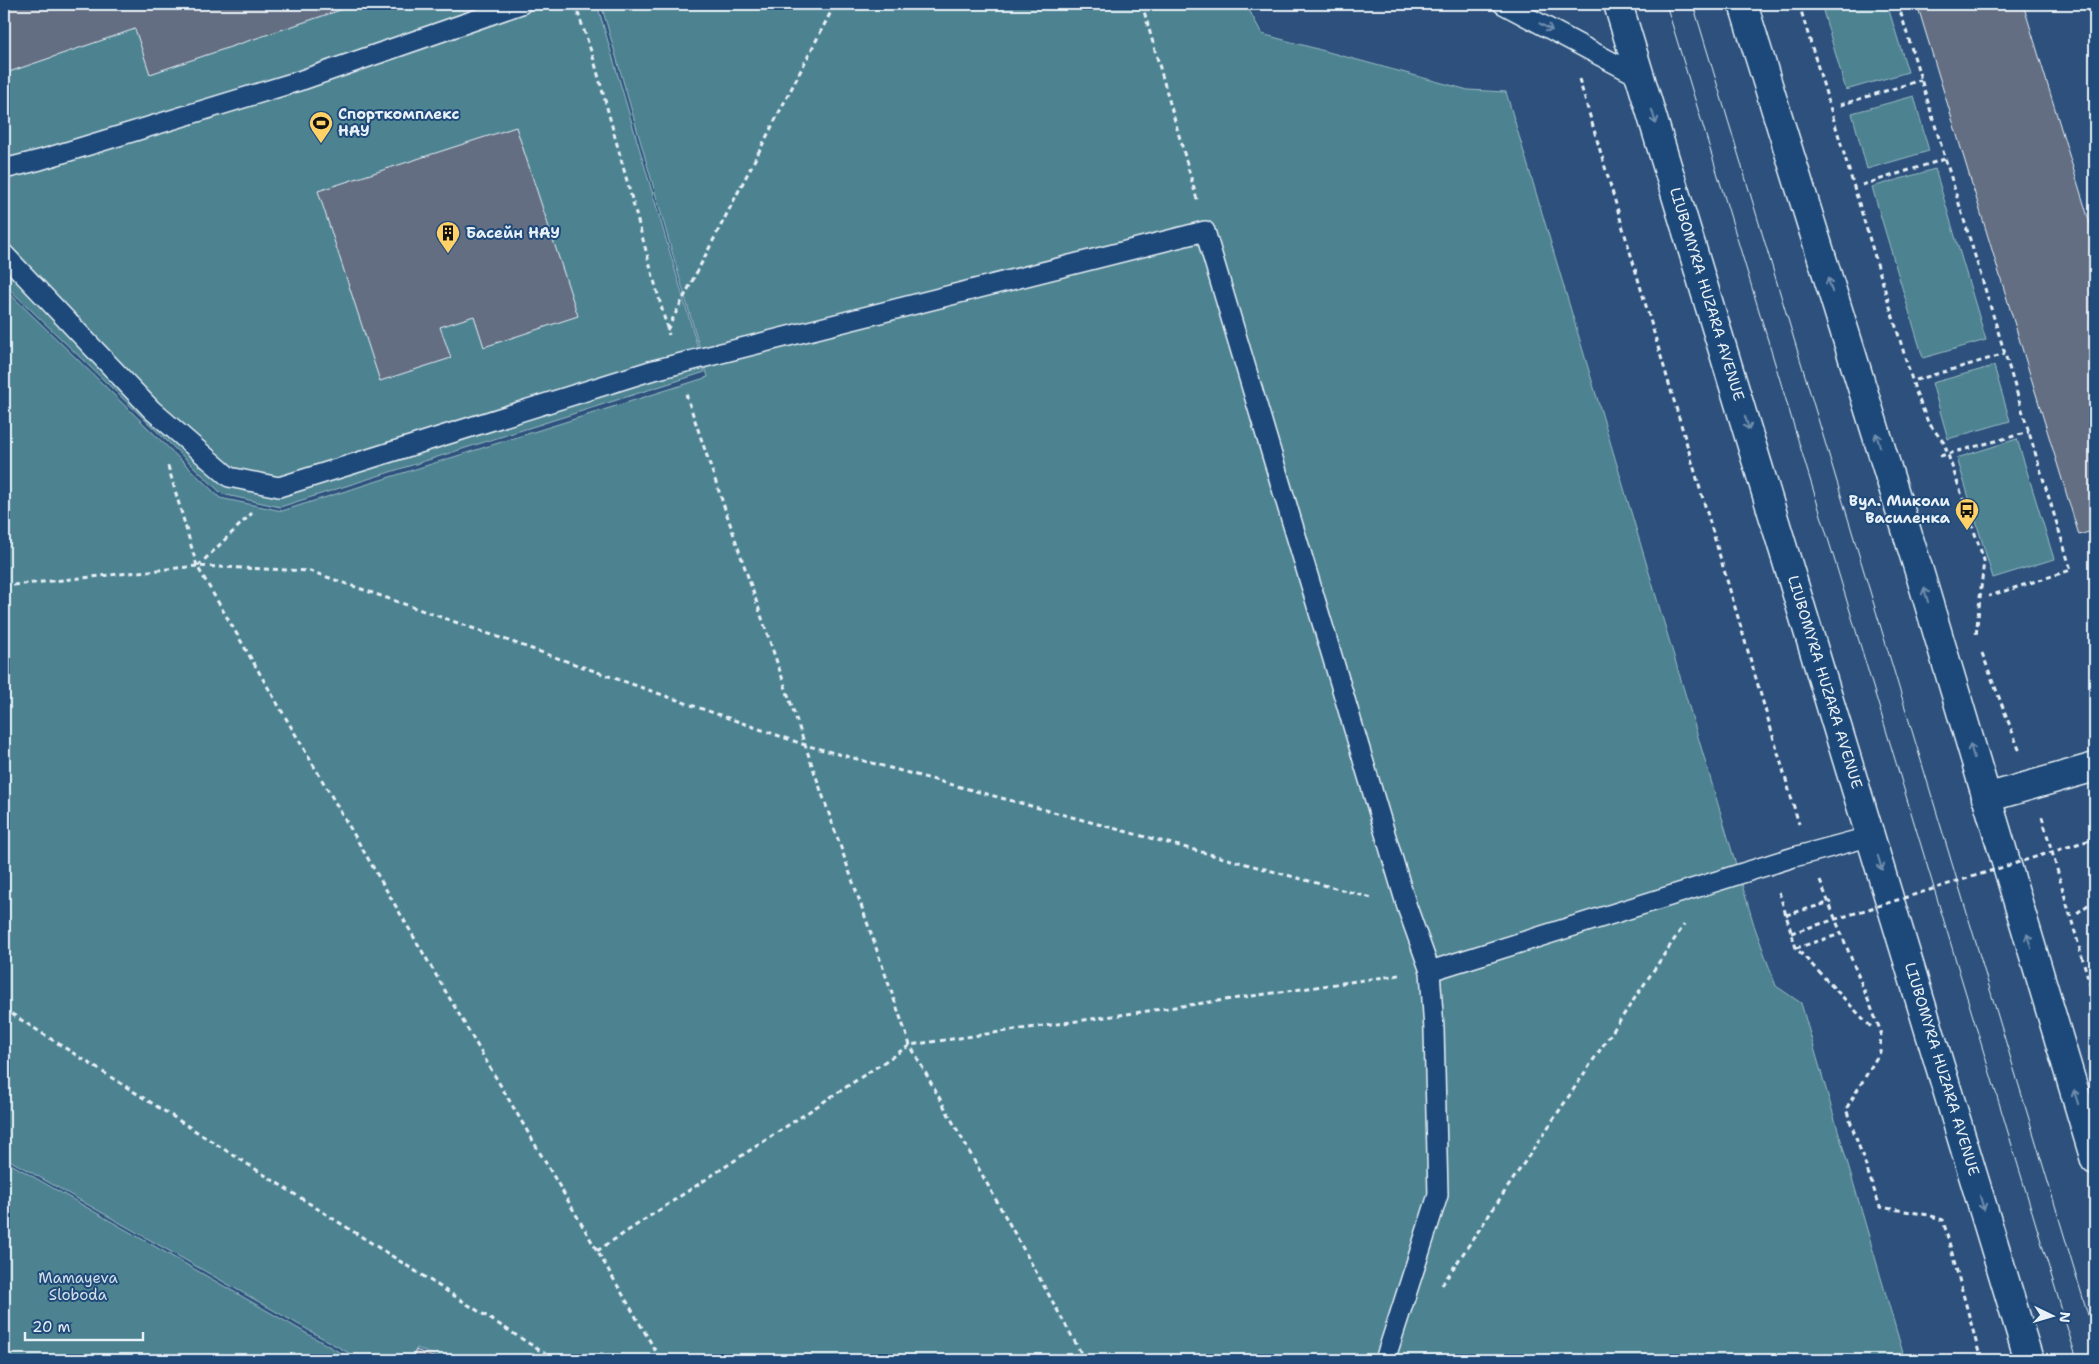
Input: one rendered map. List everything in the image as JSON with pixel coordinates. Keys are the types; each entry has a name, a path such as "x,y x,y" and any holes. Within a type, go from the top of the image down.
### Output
{"main road":[{"name":"LIUBOMYRA HUZARA AVENUE","path":"1618,4 1872,836 2029,1360"},
{"path":"1743,4 1919,572 2095,1160"},
{"path":"1986,798 2095,766"}],"lane":[{"path":"4,169 40,160 302,80 521,4"},
{"path":"1503,4 1642,78"},
{"path":"4,254 152,410 229,477 279,487 676,364 1205,231 1407,907 1430,971 1434,1029 1438,1196 1386,1360"},
{"path":"1430,971 1872,836"}],"path":[{"path":"575,4 594,60 676,364 804,745 910,1045 1085,1360"},
{"path":"667,330 835,4"},
{"path":"1142,4 1205,231"},
{"path":"1799,4 1915,390 1928,422 1944,443 1984,560 1976,637"},
{"path":"1898,4 2071,570 1989,596"},
{"path":"1567,39 1808,854 1881,1032 1880,1052 1846,1109 1880,1207 1929,1215 1943,1220 1981,1360"},
{"path":"1840,105 1922,80"},
{"path":"1862,185 1946,159"},
{"path":"1916,380 2005,354"},
{"path":"1940,456 2029,432"},
{"path":"168,465 197,566 661,1360"},
{"path":"197,566 279,487"},
{"path":"4,586 197,566 310,571 804,745 1407,907"},
{"path":"1980,646 2033,784 2095,1002"},
{"path":"1791,932 2095,839"},
{"path":"1770,866 1796,948 1873,1029"},
{"path":"1441,1286 1710,885"},
{"path":"2077,913 2095,900"},
{"path":"1786,915 1831,902"},
{"path":"1796,948 1842,934"},
{"path":"597,1251 910,1045 1430,971"},
{"path":"4,1010 555,1360"}],"green space":[{"name":"Спорткомплекс НАУ","path":"4,4 597,4 705,372 280,507 222,494 4,284"},
{"path":"601,4 1246,4 1262,34 1468,90 1506,92 1754,925 1776,986 1801,1003 1905,1360 444,1360 417,1348 411,1360 361,1360 4,1157 4,288 220,498 282,511 708,377"},
{"path":"1821,4 1887,4 1908,72 1846,90"},
{"path":"1914,96 1929,151 1867,169 1852,113"},
{"path":"1935,169 1986,340 1923,358 1872,187"},
{"path":"1994,366 2010,421 1948,439 1932,383"},
{"path":"2017,439 2054,559 1993,578 1957,458"},
{"name":"Mamayeva Sloboda","path":"4,1160 353,1360 4,1360"}],"building":[{"path":"4,4 358,4 150,74 135,29 6,73"},
{"path":"1917,4 2023,4 2095,240 2095,530 2079,535"},
{"name":"Басейн НАУ","path":"516,127 578,316 484,347 474,316 440,327 451,358 380,381 318,191"},
{"path":"416,1350 440,1360 412,1360"}],"tram line":[{"path":"1666,4 2077,1360"},
{"path":"1693,4 2095,1338"}],"place":[{"name":"Спорткомплекс НАУ","path":"321,144"},
{"name":"Басейн НАУ","path":"448,254"},
{"name":"Вул. Миколи Василенка","path":"1967,531"}]}
